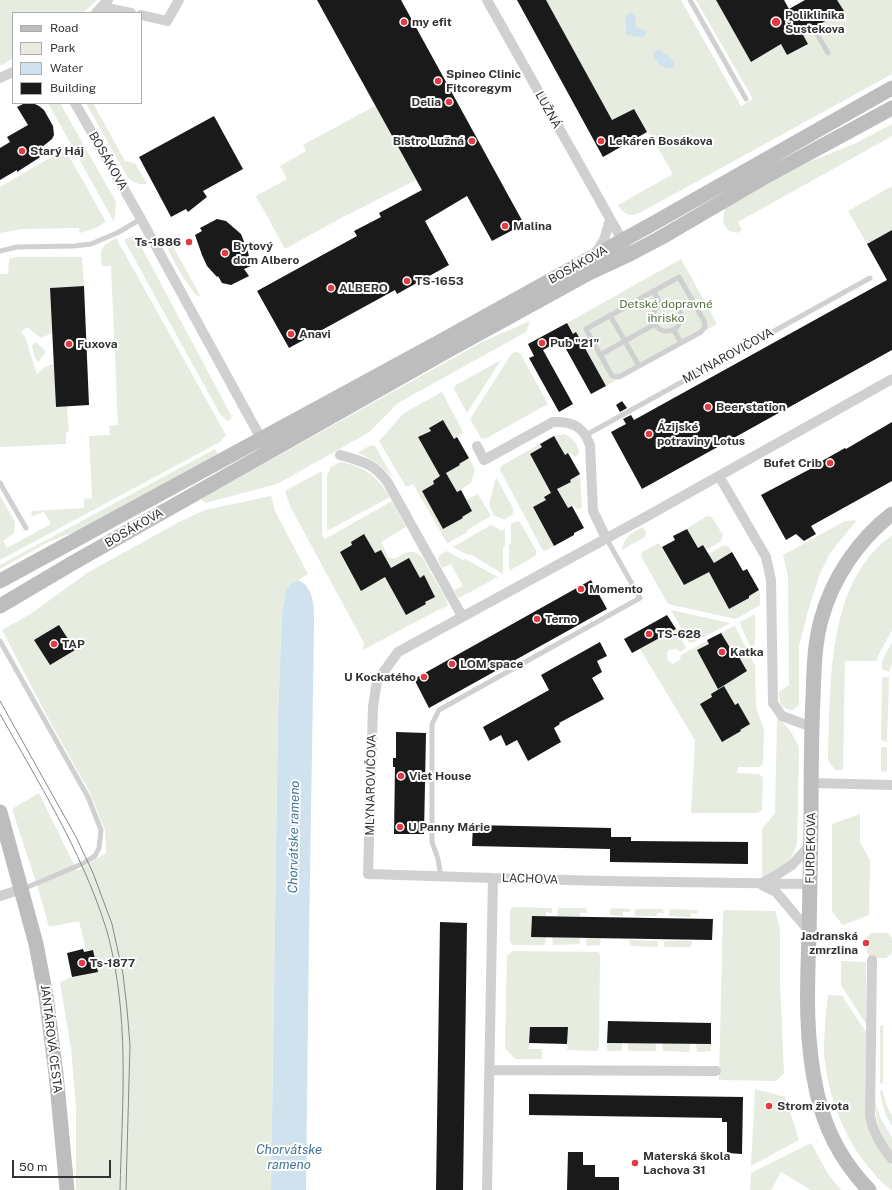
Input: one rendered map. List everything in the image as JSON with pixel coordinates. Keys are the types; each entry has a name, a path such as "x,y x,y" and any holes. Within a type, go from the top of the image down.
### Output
{"street":[{"path":"142,15 167,21 179,0"},
{"name":"LUŽNÁ","path":"487,0 630,254"},
{"path":"102,7 126,12"},
{"path":"0,78 12,72"},
{"name":"BOSÁKOVA","path":"0,606 265,445 441,341 892,88"},
{"name":"BOSÁKOVA","path":"76,104 141,219 265,445"},
{"name":"BOSÁKOVA","path":"0,581 265,445 589,273 630,254 761,179 892,109"},
{"path":"593,256 604,240 610,219"},
{"name":"MLYNAROVIČOVA","path":"493,878 368,874 373,707 377,681 398,652 719,476 892,379"},
{"path":"477,446 484,460 553,422 564,422 573,424 580,428 586,434 590,445 593,510 606,538"},
{"path":"340,455 357,460 381,473 391,488 462,616"},
{"path":"719,476 766,557 771,580 773,704 782,716 812,727"},
{"name":"FURDEKOVA","path":"869,1190 839,1151 826,1124 812,1070 808,1036 807,988 811,844 812,727 815,655 821,619 829,597 844,568 858,548 873,530 892,514"},
{"path":"811,783 892,785"},
{"name":"JANTÁROVÁ CESTA","path":"0,812 36,944 46,996 67,1190"},
{"name":"LACHOVA","path":"760,884 792,865 811,844"},
{"name":"JANTÁROVÁ CESTA","path":"0,846 22,890"},
{"name":"LACHOVA","path":"487,1190 493,878 810,884"},
{"name":"LACHOVA","path":"760,884 776,892 809,931"},
{"path":"0,896 22,890"},
{"path":"872,960 870,1116 883,1148 892,1159"},
{"path":"490,1070 716,1071"}],"lane":[{"path":"690,0 746,99"},
{"path":"814,29 828,54"},
{"path":"0,251 17,247 74,246 90,244 117,233 141,219"},
{"path":"679,277 693,302 704,321 705,327 701,332 619,377 612,376 586,329 679,277"},
{"name":"MLYNAROVIČOVA","path":"586,434 870,278"},
{"path":"653,291 661,304"},
{"path":"680,309 693,302"},
{"path":"669,303 680,309 681,323 674,330 661,330 655,324 653,315 654,311 661,304 669,303"},
{"path":"610,315 639,366"},
{"path":"600,355 655,324"},
{"path":"674,330 681,343"},
{"path":"0,483 26,528"},
{"path":"441,877 438,859 432,842 432,724 439,710 640,598 606,538"},
{"path":"0,641 88,797 101,830 99,848 94,856 82,864 22,890"}],"green space":[{"path":"0,0 97,0 84,12 12,12 12,59 0,66"},
{"path":"317,0 401,0 486,155 454,172 467,196 435,215 434,214 424,220 411,195 421,190 416,180 343,217 285,249 256,196 287,179 280,166 306,151 303,145 375,106"},
{"path":"517,0 681,0 741,106 753,99 696,0 716,0 751,62 781,44 787,55 808,44 802,33 843,11 837,0 892,0 892,74 643,211 629,215 626,214 618,205 673,174 650,134 647,132 603,157"},
{"path":"49,104 61,104 116,202 114,222"},
{"path":"87,104 94,104 125,161 135,163 147,184 137,183 128,178"},
{"path":"892,124 892,136 738,222 742,230 737,233 729,231 723,223 725,207 801,165 854,144"},
{"path":"65,149 106,222 94,229 80,233 79,228 22,229 0,233 0,187"},
{"path":"892,186 892,230 867,244 848,211"},
{"path":"135,235 232,417 229,421 220,414 124,240"},
{"path":"176,235 174,248 201,297 195,294 183,277 168,250 170,239"},
{"path":"116,238 226,435 220,442 0,560 0,496 15,522 14,533 3,541 7,548 51,524 44,512 31,516 32,511 84,508 84,499 92,498 89,436 110,435 109,426 118,425 111,266 102,266 101,255 102,249"},
{"path":"16,257 82,257 84,286 50,288 52,333 41,338 27,327 21,332 25,337 37,374 45,367 54,364 56,407 67,406 69,432 66,432 66,444 0,447 0,274 8,274 9,259"},
{"name":"Detské dopravné ihrisko","path":"681,259 717,324 606,386 576,333 573,334 567,323"},
{"path":"530,321 526,332 398,403 368,433 277,484 205,503 201,499 482,342"},
{"path":"35,342 46,352 38,362 35,358 32,346"},
{"path":"512,353 520,353 548,404 485,439 481,438 470,419"},
{"path":"501,360 467,413 454,389 456,385"},
{"path":"442,392 463,432 454,439 443,420 429,427 431,431 418,437 440,476 433,481 434,484 422,491 443,529 463,518 462,517 472,511 466,500 478,494 491,516 467,530 468,532 447,543 413,484 406,487 379,441 404,413"},
{"path":"564,434 570,437 578,447 579,454 574,457 570,452 565,455 554,436"},
{"path":"540,444 542,447 530,454 551,493 544,497 546,500 533,507 554,546 545,551 542,549 500,470 501,466"},
{"path":"371,445 375,446 393,478 373,460 357,453"},
{"path":"215,449 218,454 84,528 48,542 0,569 0,565"},
{"path":"469,458 475,470 471,483 457,492 446,473"},
{"path":"340,462 356,466 369,473 380,483 390,497 327,531 327,476 331,467"},
{"path":"322,471 322,535 325,539 392,501 406,527 381,542 388,557 394,559 408,552 415,552 422,557 446,599 448,606 363,650 364,643 290,506 285,491"},
{"path":"580,474 582,507 577,510 574,505 568,508 557,489 571,482 570,480"},
{"path":"496,477 514,510 512,515 504,520 494,515 489,505"},
{"path":"271,496 275,511 308,574 288,587 285,594 282,612 278,715 271,1190 76,1190 76,1107 71,1049 60,982 72,977 97,971 93,950 86,950 79,921 49,927 12,809 39,793 77,871 106,853 105,830 91,795 47,716 2,630 32,613 87,573 179,522 205,510"},
{"path":"707,516 712,517 723,535 721,541 706,550 703,545 698,548 687,529"},
{"path":"857,520 830,553 819,576 799,646 799,705 793,710 786,709 781,703 779,692 789,685 788,576 783,555 845,521"},
{"path":"516,521 520,522 537,552 535,556 509,571 511,524"},
{"path":"491,525 502,531 505,529 503,574 470,554 468,555 453,547"},
{"path":"643,527 646,532 645,537 622,550 627,538 635,531"},
{"path":"892,535 892,630 878,656 877,661 845,661 843,770 835,770 828,760 830,701 836,638 843,608 854,580 870,555"},
{"path":"659,543 684,585 704,574 708,570 729,609 749,598 749,596 759,590 760,605 736,619 668,604 641,556 642,552"},
{"path":"724,545 729,547 732,552 719,560 713,567 707,555"},
{"path":"447,551 498,577 459,598 454,590 463,586 451,564 442,568 438,560 440,555"},
{"path":"671,610 730,623 692,643 689,642"},
{"path":"755,614 755,645 751,648 740,622"},
{"path":"734,626 755,666 756,707 764,730 763,764 759,767 738,767 737,773 759,774 763,778 762,810 758,813 691,813 695,740 640,649 676,629 686,648 680,652 677,649 669,650 667,654 668,659 673,664 680,660 681,655"},
{"path":"892,642 892,663 889,672 882,669 882,661"},
{"path":"883,677 889,677 887,742 881,740"},
{"path":"777,718 790,731 799,748 797,844 789,863 772,875 762,876 762,829 775,813"},
{"path":"882,747 887,747 887,771 881,772 881,749"},
{"path":"860,814 860,842 870,860 869,915 843,925 832,912 832,824"},
{"path":"513,907 552,909 552,913 546,912 546,916 532,916 531,937 546,937 545,945 513,945 510,942 510,910"},
{"path":"559,908 585,908 587,913 580,913 580,916 557,916"},
{"path":"612,908 630,909 630,912 623,912 623,916 610,915 610,910"},
{"path":"663,909 664,913 657,913 657,916 635,916 635,910"},
{"path":"670,909 697,910 698,914 691,913 691,917 669,916"},
{"path":"724,910 775,911 780,929 780,983 784,1073 776,1081 719,1080"},
{"path":"871,933 888,933 892,938 892,953 886,958 872,958 867,953 867,937"},
{"path":"552,937 580,938 580,944 553,945"},
{"path":"586,938 601,938 600,945 587,946"},
{"path":"629,940 658,941 658,945 657,947 631,946"},
{"path":"664,941 692,941 691,947 665,947"},
{"path":"512,951 598,952 600,954 599,1049 597,1051 567,1050 568,1027 530,1027 529,1049 542,1049 542,1059 515,1059 505,1048 507,956"},
{"path":"841,961 866,962 866,1024 841,985"},
{"path":"828,995 842,996 866,1032 865,1101 881,1152 892,1166 892,1190 884,1184 862,1159 838,1115 828,1082 825,1066 824,1050"},
{"path":"880,1026 883,1026 883,1084 880,1083"},
{"path":"607,1043 622,1043 622,1050 609,1051 607,1049"},
{"path":"628,1043 656,1043 656,1050 629,1051"},
{"path":"662,1043 690,1044 689,1052 663,1051"},
{"path":"696,1044 711,1044 711,1051 697,1052"},
{"path":"755,1089 785,1097 799,1140 751,1166"},
{"path":"882,1089 887,1107 892,1115 892,1126 887,1118 883,1105 880,1091"},
{"path":"875,1100 879,1115 892,1138 892,1151 884,1139 879,1127"},
{"path":"811,1143 828,1174 841,1190 811,1190 781,1172 771,1190 750,1190 751,1173"}],"water":[{"path":"631,12 635,16 636,26 645,31 646,34 643,37 626,34 626,19"},
{"path":"659,50 671,58 674,63 673,68 666,68 657,62 653,56 654,52"},
{"name":"Chorvátske rameno","path":"298,580 308,588 313,602 314,616 306,1190 271,1190 278,715 282,612 286,590 291,584"}],"building":[{"path":"317,0 401,0 524,224 492,241 467,196 425,221 449,265 397,294 395,290 289,348 257,291 357,236 354,231 381,217 379,213 422,190"},
{"path":"517,0 546,0 612,120 634,109 647,132 603,157"},
{"name":"Poliklinika Šustekova","path":"716,0 784,0 789,9 805,0 837,0 844,11 816,26 812,25 810,29 802,33 808,44 787,55 781,44 751,62"},
{"name":"Starý Háj","path":"23,104 35,104 39,106 44,110 53,126 54,135 52,139 41,148 45,154 17,172 17,170 0,180 0,148 10,142 7,137 28,125 17,107"},
{"path":"214,116 243,169 203,191 207,197 188,212 186,209 171,217 139,157"},
{"name":"Bytový dom Albero","path":"217,219 226,221 241,234 248,252 251,266 244,269 249,276 231,285 222,283 218,276 217,277 207,266 195,235 202,231 200,228"},
{"path":"892,230 892,350 642,489 611,432 626,424 623,419 631,415 634,420 887,280 867,244"},
{"name":"Fuxova","path":"84,286 89,405 56,407 50,288"},
{"path":"567,323 573,334 576,332 606,386 591,394 561,340 543,350 573,404 559,412 529,358 534,356 528,344"},
{"path":"622,401 627,408 620,412 616,405"},
{"path":"443,420 454,439 457,437 469,458 446,473 457,492 461,490 472,511 462,517 463,518 443,529 422,491 434,484 433,481 440,476 418,437 431,431 429,428"},
{"path":"892,422 892,481 811,526 816,534 804,541 796,534 786,540 761,495 814,467 813,466 845,448 846,449"},
{"path":"554,436 565,455 568,453 580,474 570,480 571,482 557,489 568,508 572,506 584,528 554,546 533,507 546,500 544,497 551,493 530,454 542,447 540,444"},
{"path":"687,529 698,548 703,545 714,563 732,552 743,571 747,569 759,590 749,596 749,598 729,609 709,572 684,585 662,547 675,540 673,536"},
{"path":"364,534 375,553 381,550 391,568 409,558 420,578 424,575 435,597 425,602 426,604 406,615 385,577 361,591 340,552 352,545 351,542"},
{"path":"591,580 607,609 429,708 414,679"},
{"name":"TS-628","path":"667,615 676,629 632,653 624,639"},
{"name":"TAP","path":"59,625 75,650 50,665 34,640"},
{"path":"721,633 732,651 735,650 747,671 718,689 697,650 709,644 707,640"},
{"path":"600,642 607,656 597,661 602,672 592,678 604,699 559,723 560,724 554,728 561,742 528,761 517,740 506,746 501,735 490,741 483,727 549,690 541,675"},
{"path":"724,686 735,705 738,703 750,724 722,742 700,704 712,697 711,694"},
{"path":"396,732 426,733 424,834 394,834 395,767 393,767 393,758 396,758"},
{"path":"473,825 611,828 611,837 631,837 631,841 748,842 748,864 610,862 610,849 472,846"},
{"path":"532,916 713,919 712,940 531,937"},
{"path":"440,922 467,923 463,1190 436,1190"},
{"name":"Ts-1877","path":"83,949 84,952 93,950 98,972 72,977 67,953"},
{"path":"608,1021 711,1023 711,1044 607,1043"},
{"path":"530,1027 568,1027 567,1044 529,1043"},
{"path":"529,1094 743,1097 742,1154 727,1153 727,1122 722,1122 722,1118 529,1115"},
{"path":"568,1152 583,1152 583,1165 595,1165 595,1177 619,1177 619,1190 567,1190"}],"tram line":[{"path":"0,701 76,837 93,873 112,924 123,974 130,1045 126,1190"},
{"path":"0,714 44,791 71,843 95,897 109,938 117,981 123,1040 120,1190"}],"place":[{"name":"my efit","path":"404,22"},
{"name":"Poliklinika Šustekova","path":"776,22"},
{"name":"Spineo Clinic Fitcoregym","path":"438,81"},
{"name":"Delia","path":"449,102"},
{"name":"Bistro Lužná","path":"472,141"},
{"name":"Lekáreň Bosákova","path":"601,141"},
{"name":"Starý Háj","path":"22,151"},
{"name":"Malina","path":"505,226"},
{"name":"Ts-1886","path":"189,242"},
{"name":"Bytový dom Albero","path":"225,253"},
{"name":"TS-1653","path":"407,281"},
{"name":"ALBERO","path":"331,288"},
{"name":"Anavi","path":"291,334"},
{"name":"Pub \"21\"","path":"542,343"},
{"name":"Fuxova","path":"69,344"},
{"name":"Beer station","path":"708,407"},
{"name":"Ázijské potraviny Lotus","path":"649,434"},
{"name":"Bufet Crib","path":"830,463"},
{"name":"Momento","path":"581,589"},
{"name":"Terno","path":"537,619"},
{"name":"TS-628","path":"649,634"},
{"name":"TAP","path":"54,644"},
{"name":"Katka","path":"722,652"},
{"name":"LOM space","path":"452,664"},
{"name":"U Kockatého","path":"424,677"},
{"name":"Viet House","path":"401,776"},
{"name":"U Panny Márie","path":"400,827"},
{"name":"Jadranská zmrzlina","path":"866,943"},
{"name":"Ts-1877","path":"82,963"},
{"name":"Strom života","path":"769,1106"},
{"name":"Materská škola Lachova 31","path":"635,1163"}]}
